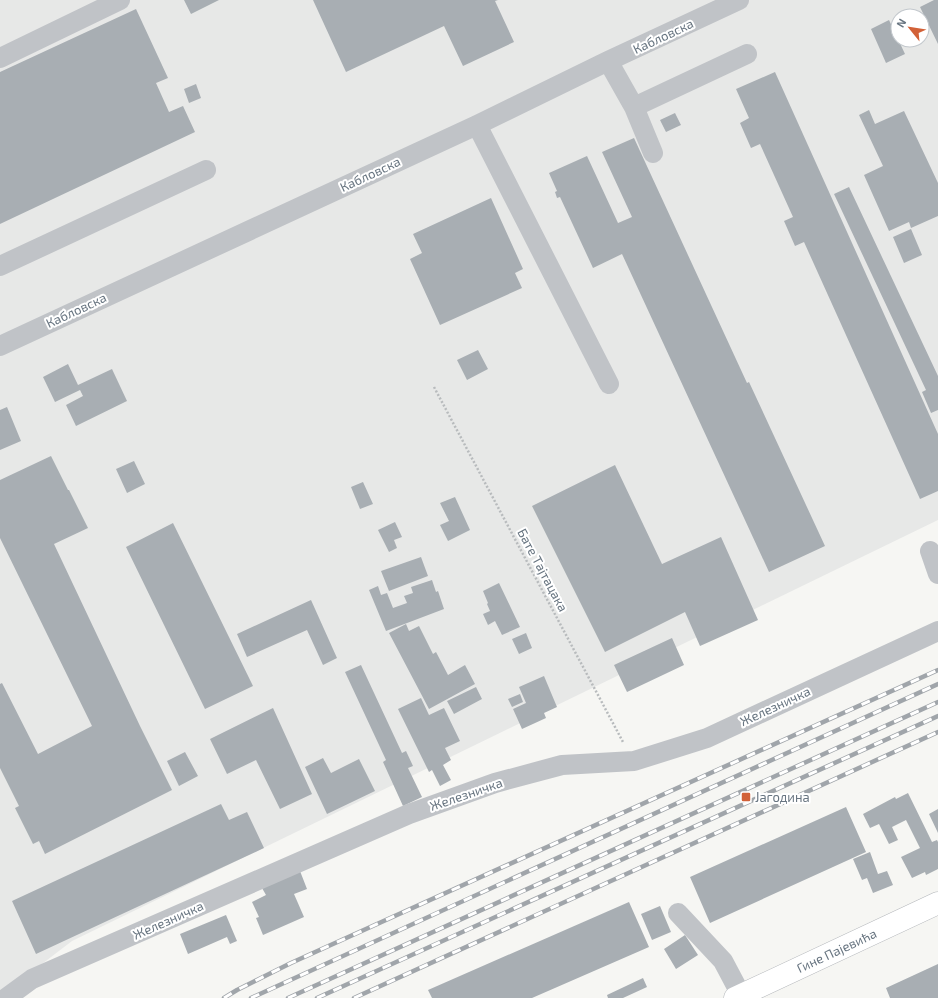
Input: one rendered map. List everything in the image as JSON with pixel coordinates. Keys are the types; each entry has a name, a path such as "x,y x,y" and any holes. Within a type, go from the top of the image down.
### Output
{"main road":[{"name":"Гине Пајевића","path":"738,997 938,903"}],"street":[{"path":"0,58 120,0"},
{"name":"Кабловска","path":"0,346 477,124 739,0"},
{"path":"634,107 747,54"},
{"path":"608,62 634,107 653,152"},
{"path":"477,124 609,384"},
{"path":"0,266 206,170"},
{"path":"930,551 938,574"},
{"name":"Железничка","path":"6,998 32,979 409,814 495,783 562,765 634,761 707,738 938,631"},
{"path":"678,913 723,961 738,997"}],"path":[{"name":"Бате Тајтацака","path":"434,388 634,761"}],"shaded area":[{"path":"0,0 938,0 938,520 72,941 0,996"}],"building":[{"path":"184,0 219,0 191,14"},
{"path":"313,0 498,0 495,1 514,42 463,66 444,26 346,72"},
{"path":"934,0 938,0 938,44 930,28 930,8 920,7"},
{"path":"136,9 168,78 156,83 169,112 183,106 195,132 0,224 0,72"},
{"path":"889,20 890,48 902,48 905,54 886,63 871,29"},
{"path":"775,72 938,434 938,491 920,499 804,242 795,246 784,221 793,217 760,144 751,148 740,123 749,118 736,89"},
{"path":"196,84 201,98 189,103 184,89"},
{"path":"869,110 875,124 904,111 938,183 938,216 911,228 909,222 889,231 864,175 883,166 859,115"},
{"path":"675,113 681,125 666,132 660,120"},
{"path":"634,138 747,383 749,382 825,546 769,572 622,254 593,268 560,197 557,198 555,192 557,191 549,173 587,156 618,223 632,217 602,152"},
{"path":"849,187 938,376 938,410 931,413 922,392 926,390 834,194"},
{"path":"491,198 523,269 515,273 522,288 440,325 410,259 422,253 413,234"},
{"path":"911,229 922,255 904,263 893,237"},
{"path":"478,350 488,369 467,380 457,360"},
{"path":"68,364 78,385 112,369 127,401 76,426 66,405 83,396 80,390 55,402 43,377"},
{"path":"7,407 21,441 0,450 0,410"},
{"path":"51,456 88,528 54,544 172,790 45,854 39,841 33,844 15,808 19,806 0,768 0,684 2,683 38,754 92,726 0,538 0,480"},
{"path":"134,461 145,484 127,493 116,469"},
{"path":"615,465 662,564 721,537 758,620 700,646 685,612 605,652 532,506"},
{"path":"363,482 373,504 360,509 351,487"},
{"path":"455,497 470,530 448,541 440,525 449,521 440,503"},
{"path":"395,522 402,537 394,540 397,548 389,552 378,530"},
{"path":"173,523 253,686 205,709 126,547"},
{"path":"421,557 428,576 389,591 381,571"},
{"path":"432,580 436,592 438,591 444,609 386,631 369,590 378,586 381,595 387,593 393,608 407,603 404,596 413,593 411,587"},
{"path":"499,583 520,627 502,635 495,621 488,625 483,614 490,611 483,591"},
{"path":"311,600 337,658 323,665 307,630 247,657 237,634"},
{"path":"406,624 409,631 419,626 433,654 436,652 448,675 465,665 475,684 429,709 389,633"},
{"path":"526,633 532,648 519,654 512,639"},
{"path":"672,638 684,665 627,692 614,665"},
{"path":"361,665 402,753 406,751 413,766 408,768 422,797 403,806 383,762 386,760 345,672"},
{"path":"544,676 557,707 544,713 546,718 522,729 513,709 526,703 519,687"},
{"path":"476,687 482,699 454,714 447,701"},
{"path":"520,694 523,702 512,707 508,699"},
{"path":"421,698 429,715 444,708 460,741 445,748 451,760 443,765 451,780 440,786 432,770 429,772 398,709"},
{"path":"273,708 312,794 280,809 256,760 227,774 210,739"},
{"path":"185,752 198,776 179,786 167,761"},
{"path":"323,758 331,773 359,759 375,791 327,814 305,767"},
{"path":"908,793 932,842 937,840 938,842 938,869 926,875 925,872 912,878 901,857 920,848 906,820 892,827 898,840 889,844 879,824 870,828 863,814 895,797 896,799"},
{"path":"221,804 229,820 247,812 264,848 36,954 12,901"},
{"path":"846,807 866,852 710,923 690,877"},
{"path":"938,809 938,833 929,814"},
{"path":"870,852 878,874 887,871 893,885 873,893 867,878 862,880 853,859"},
{"path":"300,871 307,889 294,894 304,917 263,935 256,918 259,917 252,902 266,895 262,888"},
{"path":"629,902 649,947 532,998 432,998 428,990"},
{"path":"660,906 671,932 652,940 641,914"},
{"path":"226,915 237,941 230,944 227,937 188,954 180,934"},
{"path":"685,935 698,955 676,969 664,949"},
{"path":"938,964 938,998 890,998 886,988"},
{"path":"643,978 647,987 623,998 608,998 607,995"}],"railway":[{"path":"224,998 291,963 938,670"},
{"path":"251,998 938,684"},
{"path":"288,998 938,702"},
{"path":"317,998 938,716"},
{"path":"354,998 938,732"}],"place":[{"name":"Јагодина","path":"746,797"}]}
